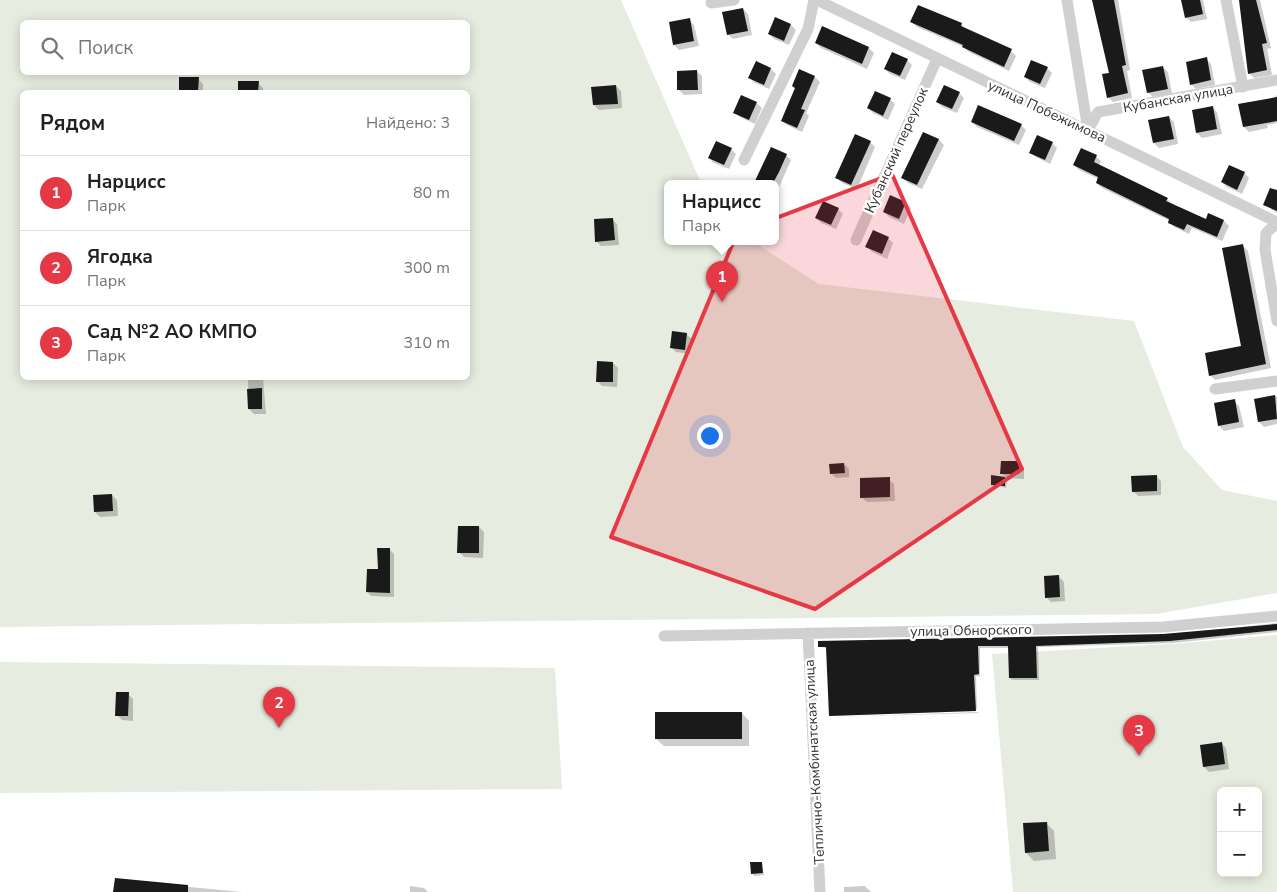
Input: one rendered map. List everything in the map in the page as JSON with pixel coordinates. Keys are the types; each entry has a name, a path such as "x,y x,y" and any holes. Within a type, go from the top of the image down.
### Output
{"street":[{"path":"711,3 734,0"},
{"path":"744,160 808,29 815,0"},
{"name":"улица Побежимова","path":"815,0 1277,222"},
{"path":"1067,0 1088,130"},
{"path":"1226,0 1243,87"},
{"name":"Кубанский переулок","path":"856,240 936,59"},
{"name":"Кубанская улица","path":"1088,130 1098,112 1277,80"},
{"path":"1277,222 1266,233 1265,250 1277,321"},
{"path":"1215,388 1277,381"},
{"name":"улица Обнорского","path":"664,636 1163,627 1277,616"},
{"name":"Теплично-Комбинатская улица","path":"808,633 820,892"}],"highlighted area":[{"path":"892,174 1022,469 815,609 611,537 737,233"}],"shaded area":[{"path":"0,0 621,0 700,180 664,180 664,245 758,245 819,284 1134,321 1183,447 1222,490 1277,501 1277,593 1156,614 0,627"},
{"path":"1277,635 1277,892 1013,892 992,654 1171,644"},
{"path":"0,662 555,668 562,789 0,793"}],"building":[{"path":"1092,0 1114,0 1126,65 1122,66 1128,93 1107,98 1102,74 1109,73"},
{"path":"1181,0 1200,0 1203,14 1185,18"},
{"path":"1239,0 1256,0 1267,43 1262,44 1267,70 1248,74"},
{"path":"918,5 962,23 961,26 1012,49 1004,67 962,47 963,45 910,22"},
{"path":"743,8 748,31 727,35 722,12"},
{"path":"775,17 791,24 784,41 768,34"},
{"path":"690,18 694,41 673,45 669,22"},
{"path":"822,26 869,47 862,64 815,43"},
{"path":"892,52 908,59 900,76 884,69"},
{"path":"1207,57 1211,80 1190,85 1186,62"},
{"path":"1031,60 1048,67 1040,84 1024,77"},
{"path":"756,61 771,68 764,85 748,78"},
{"path":"1163,66 1168,89 1147,93 1142,70"},
{"path":"799,69 815,76 801,109 805,110 797,128 781,121 795,88 792,86"},
{"path":"697,70 698,90 677,90 677,71"},
{"path":"179,77 199,77 198,90 179,90"},
{"path":"238,81 259,81 258,90 238,90"},
{"path":"616,85 618,104 593,105 591,87"},
{"path":"944,85 960,92 952,109 936,102"},
{"path":"875,91 891,98 883,116 867,108"},
{"path":"741,95 757,102 749,120 733,113"},
{"path":"1277,97 1277,121 1243,127 1238,104"},
{"path":"978,105 1022,124 1014,141 971,122"},
{"path":"1213,106 1217,129 1196,133 1192,110"},
{"path":"1169,116 1174,139 1153,143 1148,120"},
{"path":"923,132 939,139 917,185 901,178"},
{"path":"855,134 871,141 851,185 835,178"},
{"path":"1037,135 1053,142 1045,160 1029,153"},
{"path":"716,141 732,148 724,165 708,158"},
{"path":"771,147 787,154 775,180 755,180"},
{"path":"1081,148 1097,155 1094,162 1168,198 1166,201 1206,219 1208,213 1224,220 1217,237 1187,224 1184,230 1168,223 1169,219 1096,183 1098,177 1073,165"},
{"path":"1229,165 1245,172 1237,190 1221,182"},
{"path":"1270,188 1277,190 1277,211 1263,205"},
{"path":"890,195 906,202 899,219 883,212"},
{"path":"823,201 839,208 831,225 815,218"},
{"path":"613,218 615,240 595,242 594,219"},
{"path":"873,230 889,237 882,254 865,247"},
{"path":"1243,244 1266,364 1209,376 1205,353 1241,346 1222,248"},
{"path":"672,331 687,333 685,350 670,348"},
{"path":"597,361 613,362 613,382 596,382"},
{"path":"262,388 262,409 248,409 247,389"},
{"path":"1275,395 1277,419 1258,422 1254,399"},
{"path":"1235,399 1239,422 1218,426 1214,403"},
{"path":"1001,461 1020,461 1019,474 1000,474"},
{"path":"844,463 845,473 830,474 829,464"},
{"path":"991,475 1005,477 1005,486 991,485"},
{"path":"1157,475 1157,491 1132,492 1131,476"},
{"path":"890,477 890,497 860,498 860,478"},
{"path":"112,494 113,511 94,512 93,495"},
{"path":"458,526 479,526 479,553 457,553"},
{"path":"377,548 390,548 390,593 366,592 367,569 378,569"},
{"path":"1059,575 1060,597 1045,598 1044,576"},
{"path":"1277,624 1277,630 1170,641 1036,646 1037,678 1009,678 1008,646 978,646 979,674 974,675 976,711 829,716 826,647 818,647 818,641 1163,634"},
{"path":"116,692 129,692 128,716 115,716"},
{"path":"655,712 742,712 742,739 655,739"},
{"path":"1222,742 1225,764 1203,767 1200,745"},
{"path":"1047,822 1049,851 1025,853 1023,823"},
{"path":"750,862 762,862 763,873 751,874"},
{"path":"115,878 188,885 188,892 113,892"}],"place":[{"name":"Нарцисс","path":"722,302"},
{"name":"Ягодка","path":"279,728"},
{"name":"Сад №2 АО КМПО","path":"1139,756"}]}
